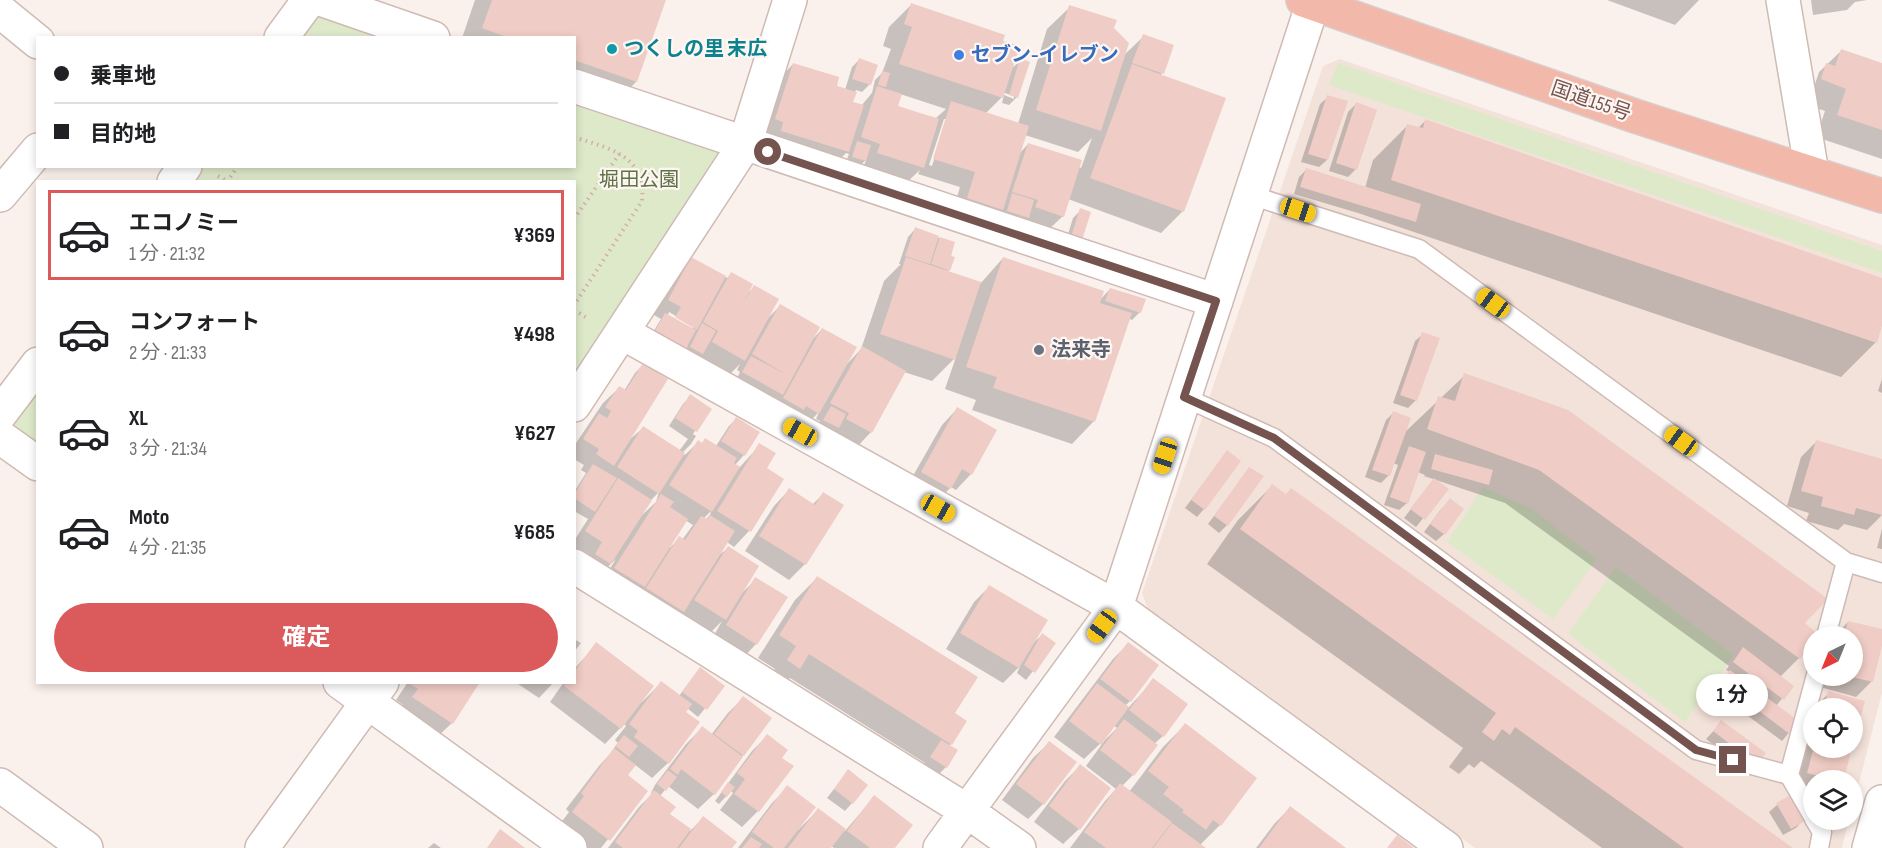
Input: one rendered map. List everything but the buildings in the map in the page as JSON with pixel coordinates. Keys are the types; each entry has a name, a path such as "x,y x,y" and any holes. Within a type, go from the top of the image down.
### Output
{"highway":[{"name":"国道155号","path":"1308,2 1635,116 1882,196"}],"street":[{"path":"282,36 309,0"},
{"path":"323,0 427,36"},
{"path":"576,402 745,144 790,0"},
{"path":"1783,0 1812,173"},
{"path":"940,848 1116,607 1250,195 1308,2"},
{"path":"0,11 36,40"},
{"path":"576,87 1216,301"},
{"path":"0,195 36,152"},
{"path":"623,333 1116,607 1446,848"},
{"path":"0,414 36,367"},
{"path":"0,437 36,463"},
{"path":"576,567 968,811 1018,848"},
{"path":"346,684 375,693 570,848"},
{"path":"262,848 375,693"},
{"path":"0,784 87,848"},
{"path":"1869,848 1882,802"}],"lane":[{"path":"1250,195 1419,249 1845,562 1882,573"},
{"path":"1184,397 1274,438 1696,750 1789,775 1803,799"},
{"path":"1829,626 1845,562"},
{"path":"1789,775 1813,686"},
{"path":"1819,848 1821,830"}],"path":[{"path":"576,138 620,153 636,167 643,185 642,201 576,302"},
{"path":"576,216 620,153"}],"shaded area":[{"path":"1340,59 1882,245 1882,693 1862,770 1803,770 1803,830 1846,830 1842,848 1475,848 1148,610 1142,593 1323,66"}],"green space":[{"path":"314,6 403,36 292,36"},
{"path":"1338,63 1882,251 1882,273 1329,85"},
{"name":"堀田公園","path":"576,92 737,145 576,393 576,180 185,180 194,168 576,168"},
{"path":"36,379 36,452 1,426"},
{"path":"1483,487 1532,509 1597,559 1553,619 1447,542"},
{"path":"1616,567 1734,655 1685,722 1568,634"}],"place":[{"name":"つくしの里 末広","path":"612,49"},
{"name":"セブン-イレブン","path":"959,55"},
{"name":"法来寺","path":"1039,350"}],"route":[{"path":"768,152 1216,301 1184,397 1274,438 1696,750 1733,760"}]}
